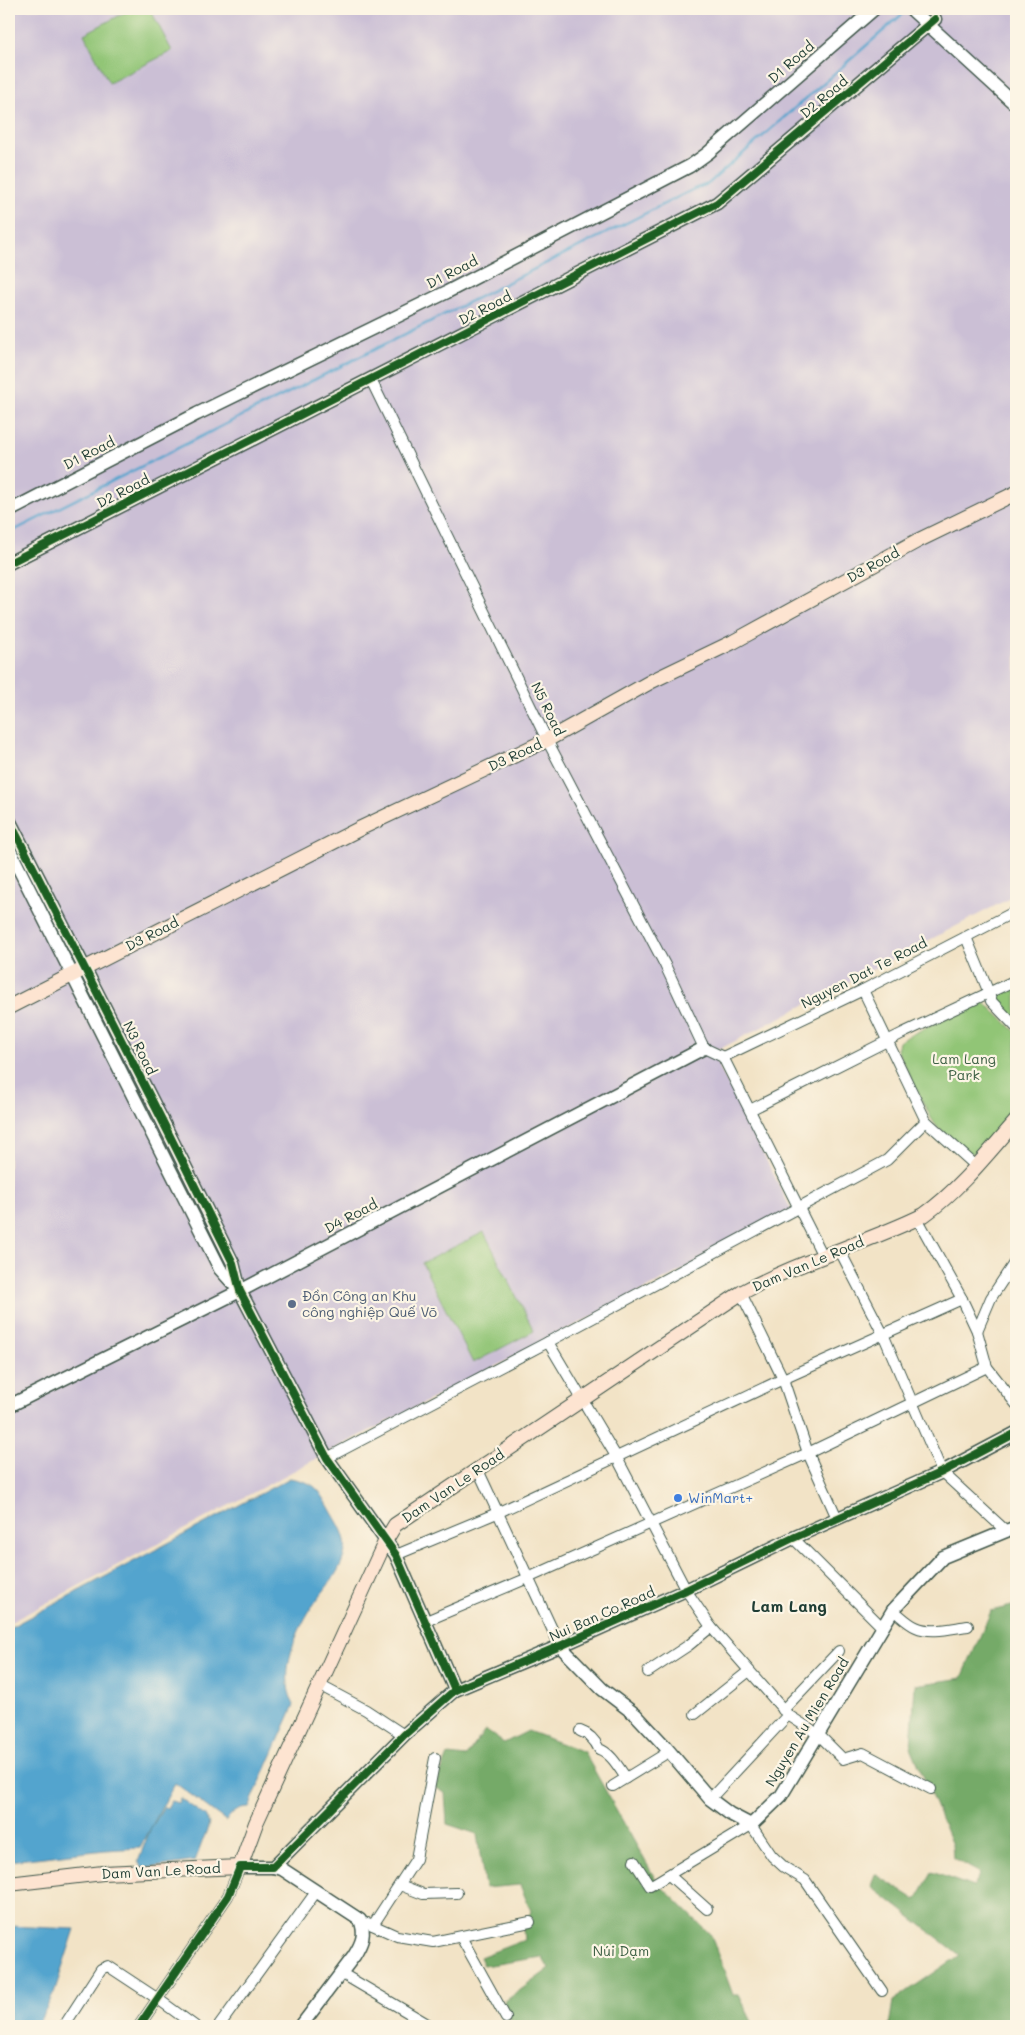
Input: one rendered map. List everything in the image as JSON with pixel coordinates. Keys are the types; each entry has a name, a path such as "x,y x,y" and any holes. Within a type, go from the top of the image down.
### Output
{"main road":[{"name":"D3 Road","path":"9,1007 361,828 547,740 652,681 733,642 917,541 1016,493"},
{"name":"Dam Van Le Road","path":"9,1884 103,1873 240,1867 256,1823 386,1540 395,1525 742,1293 769,1279 824,1258 917,1218 933,1208 976,1166 1016,1121"}],"street":[{"name":"D1 Road","path":"9,511 197,414 447,292 690,166 736,129 874,9"},
{"path":"924,16 1016,94"},
{"path":"924,16 1016,104"},
{"name":"D2 Road","path":"9,563 717,203 924,16"},
{"name":"N5 Road","path":"371,380 547,740 665,965 704,1048"},
{"name":"N3 Road","path":"9,820 86,968 232,1263 240,1291"},
{"name":"N3 Road","path":"9,849 220,1269 240,1291"},
{"name":"Nguyen Dat Te Road","path":"723,1057 864,990 1016,911"},
{"path":"966,937 991,1001 1016,1027"},
{"path":"750,1110 1016,980"},
{"path":"864,990 926,1121 976,1166"},
{"path":"704,1048 723,1057 824,1258"},
{"name":"D4 Road","path":"9,1406 240,1291 704,1048"},
{"path":"327,1458 887,1160 926,1121"},
{"path":"917,1218 978,1331 987,1367 1016,1404"},
{"path":"840,1251 883,1334 942,1472 1011,1529"},
{"path":"978,1331 991,1298 1016,1260"},
{"path":"240,1291 327,1458 396,1555 455,1690"},
{"path":"742,1293 783,1379 808,1453 837,1518"},
{"path":"396,1555 498,1513 783,1379 962,1299"},
{"path":"548,1342 617,1458 686,1590 711,1627 786,1713 818,1734 843,1759 864,1753 931,1789"},
{"path":"426,1621 528,1578 808,1453 987,1367"},
{"name":"Nui Ban Co Road","path":"273,1867 404,1735 455,1690 686,1590 793,1538 942,1472 1016,1434"},
{"path":"478,1470 560,1646 602,1689 636,1715 710,1799 730,1814 751,1825 772,1856 784,1867 805,1880 882,1991"},
{"name":"Nguyen Au Mien Road","path":"751,1825 782,1796 893,1610 943,1557 1011,1529"},
{"path":"793,1538 882,1626"},
{"path":"893,1610 911,1624 924,1629 937,1630 968,1626"},
{"path":"648,1672 689,1645 711,1627"},
{"path":"710,1799 839,1651"},
{"path":"694,1714 750,1672"},
{"path":"320,1685 366,1710 404,1735"},
{"path":"580,1731 588,1734 596,1742 599,1749 614,1761 626,1778"},
{"path":"613,1786 670,1752"},
{"path":"373,1926 416,1859 435,1758"},
{"path":"634,1862 650,1886 751,1825"},
{"path":"139,2026 228,1896 240,1867 273,1867 282,1869 360,1920 397,1936 433,1942 530,1922"},
{"path":"669,1875 707,1909"},
{"path":"400,1885 423,1894 457,1893"},
{"path":"219,2026 316,1892"},
{"path":"301,2026 361,1946 364,1931 360,1920"},
{"path":"461,1937 506,2018"},
{"path":"64,2026 101,1970 106,1966 158,1999 195,2026"},
{"path":"341,1974 432,2026"}],"shaded area":[{"path":"9,9 1016,9 1016,895 712,1053 793,1213 342,1445 9,1623"}],"green space":[{"path":"132,9 150,9 172,51 109,83 84,34"},
{"path":"1016,984 1016,1020 999,1003 999,999 1002,993"},
{"name":"Lam Lang Park","path":"982,1000 1016,1032 1016,1112 979,1151 969,1154 937,1127 897,1050 899,1042 903,1039"},
{"path":"484,1232 534,1331 473,1363 422,1263"},
{"path":"1016,1605 1016,2026 889,2026 893,2001 960,1955 871,1886 875,1874 916,1900 932,1872 973,1887 980,1873 953,1858 952,1845 911,1747 915,1685 962,1678 991,1611"},
{"name":"Núi Dạm","path":"485,1730 504,1743 528,1731 584,1752 657,1882 711,1935 733,1995 739,1995 754,2026 513,2026 504,2002 549,1969 542,1957 484,1966 480,1957 524,1940 523,1930 531,1911 520,1885 485,1888 477,1834 447,1824 445,1793 435,1787 448,1755 466,1757"}],"water":[{"path":"290,1478 310,1484 319,1491 341,1529 346,1545 341,1565 309,1612 296,1637 288,1665 289,1692 294,1705 249,1807 236,1811 226,1821 175,1783 140,1848 9,1861 9,1628"},
{"path":"180,1798 205,1816 209,1824 195,1861 148,1868 141,1867 138,1861 150,1830 164,1807 167,1808 171,1801 178,1803"},
{"path":"9,1926 75,1929 54,1993 37,2026 9,2026"}],"waterway":[{"path":"9,533 694,189 708,184 907,10"}],"cycle path":[{"path":"9,563 717,203 935,19"},
{"path":"9,820 233,1263 240,1291 327,1458 396,1555 455,1690"},
{"path":"139,2026 228,1896 240,1867 273,1867 404,1735 455,1690 686,1590 793,1538 942,1472 1016,1433"}],"place":[{"name":"Đồn Công an Khu công nghiệp Quế Võ","path":"292,1304"},
{"name":"WinMart+","path":"678,1498"}],"district":[{"name":"Lam Lang","path":"789,1606"}]}
